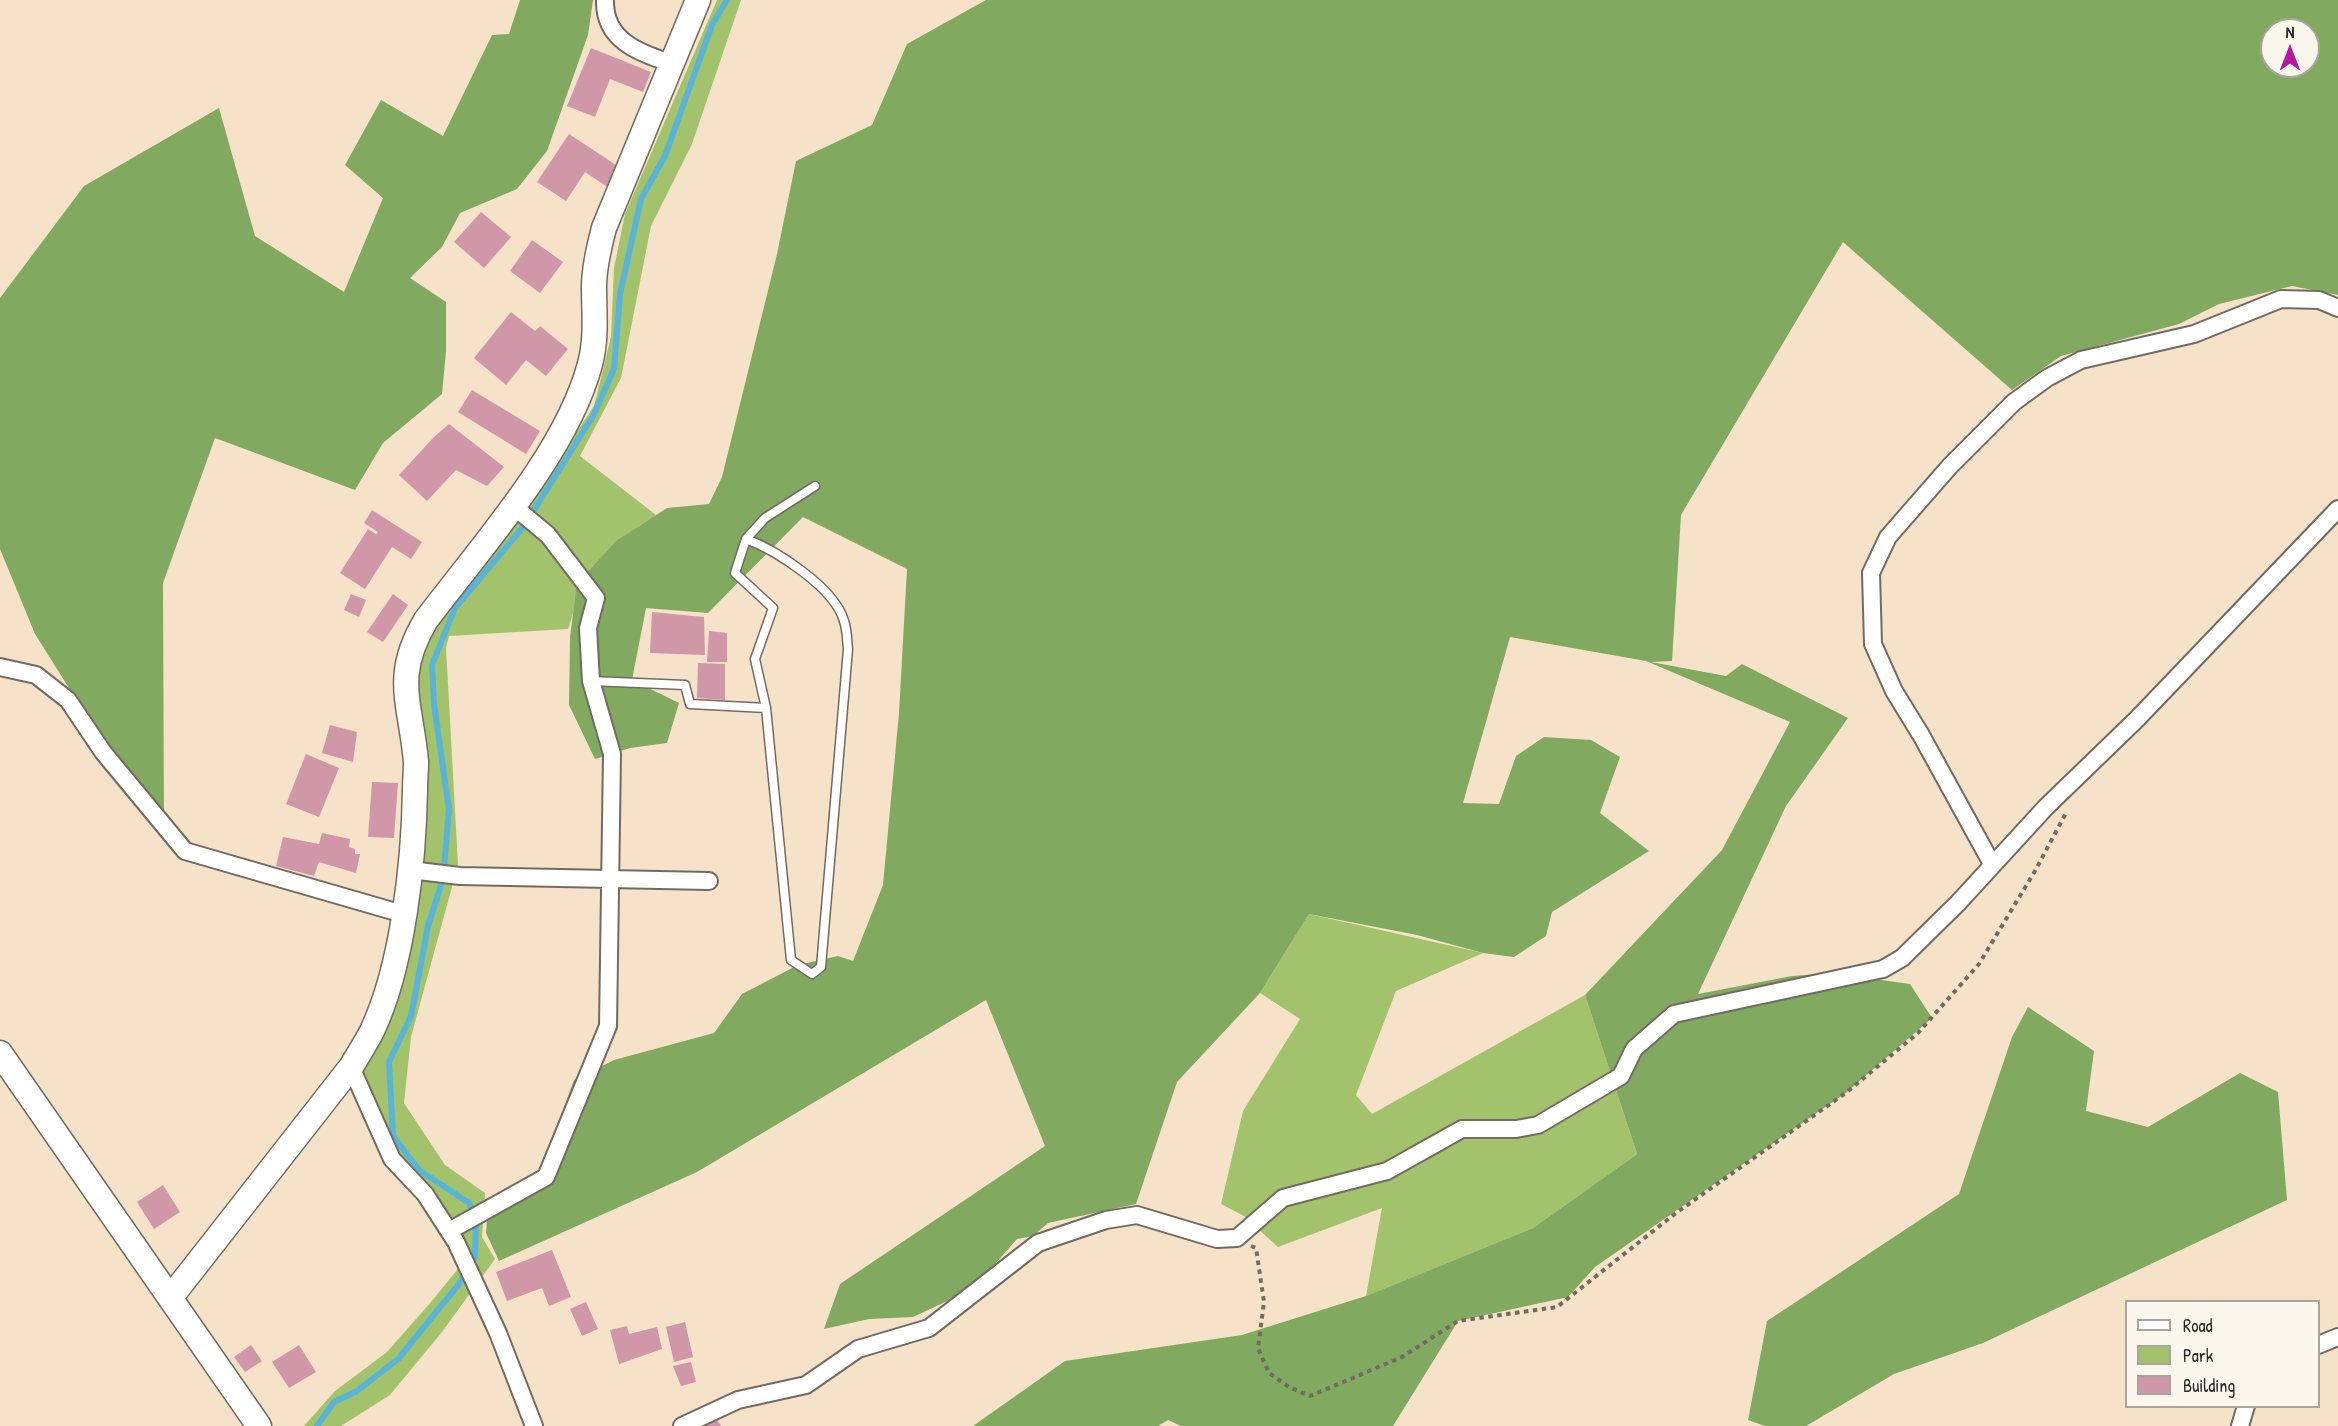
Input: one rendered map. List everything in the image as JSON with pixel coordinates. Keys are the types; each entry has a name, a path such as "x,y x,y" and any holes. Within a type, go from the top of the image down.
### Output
{"street":[{"path":"605,0 605,8 616,35 633,50 670,63"},
{"path":"171,1296 351,1066 372,1031 384,1002 393,973 410,870 416,815 416,762 405,685 412,643 426,620 560,437 590,366 595,343 594,285 597,256 604,228 670,63 698,0"},
{"path":"1992,864 1922,735 1894,691 1874,644 1871,573 1888,537 1950,466 2014,402 2047,378 2081,360 2194,334 2281,299 2319,300 2338,308"},
{"path":"449,1231 546,1177 608,1026 612,754 591,681 588,628 596,598 548,535 512,505"},
{"path":"682,1426 738,1400 806,1385 858,1349 929,1328 1038,1243 1095,1224 1137,1215 1217,1239 1237,1238 1283,1198 1387,1171 1462,1129 1516,1129 1538,1125 1621,1076 1634,1049 1674,1014 1883,969 1902,957 1950,911 1992,864 2137,719 2338,509"},
{"path":"0,667 36,675 68,700 103,752 185,851 403,914"},
{"path":"410,870 460,876 611,877 709,881"},
{"path":"0,1053 171,1296 259,1426"},
{"path":"351,1066 392,1159 425,1194 449,1231 498,1332 534,1426"},
{"path":"2320,1346 2338,1337"},
{"path":"2240,1426 2246,1408"}],"lane":[{"path":"746,539 768,547 832,597 844,621 848,649 822,956 821,967 812,974 791,960 766,708 755,659 773,608 735,573 746,539 765,518 815,486"},
{"path":"591,681 685,686 690,704 766,708"}],"path":[{"path":"1237,1238 1256,1248 1264,1302 1258,1348 1269,1373 1288,1387 1310,1396 1402,1357 1458,1322 1557,1307 1676,1213 1847,1092 1918,1033 1979,964 2035,871 2067,811 2068,799 2062,792"}],"green space":[{"path":"520,0 593,0 588,35 547,151 517,189 460,213 442,247 410,278 446,302 446,351 442,394 383,443 355,490 215,438 163,583 164,826 128,782 35,634 0,549 0,298 84,186 219,108 255,236 344,292 383,198 345,165 381,100 443,136 492,35 509,34"},
{"path":"717,0 741,0 692,144 651,226 621,378 580,456 656,515 617,540 575,607 568,629 449,636 446,648 458,865 411,1037 404,1103 445,1165 485,1193 482,1237 495,1259 442,1332 390,1395 341,1426 304,1426 335,1391 387,1352 431,1302 457,1270 463,1245 394,1153 363,1072 379,1041 410,929 427,815 416,686 418,645 547,477 594,406 611,337 614,268 625,214"},
{"path":"986,0 2338,0 2338,295 2292,286 2219,304 2179,324 2061,356 2012,390 1843,242 1681,515 1672,661 1651,662 1726,676 1742,664 1848,718 1786,806 1698,994 1792,976 1831,973 1910,984 1932,1018 1847,1092 1595,1267 1568,1297 1458,1321 1393,1426 1181,1426 1168,1420 1158,1426 973,1426 1065,1361 1242,1335 1366,1296 1533,1228 1637,1154 1585,995 1722,850 1790,722 1646,661 1510,637 1463,803 1499,804 1516,756 1544,737 1591,740 1620,757 1600,813 1649,851 1552,912 1546,936 1514,957 1483,953 1417,935 1309,914 1260,993 1177,1082 1136,1204 1048,1223 1033,1236 1017,1239 973,1289 913,1317 869,1319 824,1329 840,1284 1045,1146 986,1000 697,1172 499,1261 486,1233 488,1203 540,1173 574,1080 614,1060 714,1033 742,994 798,965 838,956 853,961 883,885 899,713 907,569 803,517 708,613 646,608 632,680 679,703 667,743 630,748 595,759 569,705 570,637 577,584 617,540 667,508 709,504 722,477 777,254 796,161 872,125 907,44"},
{"path":"1309,914 1483,953 1396,991 1356,1095 1372,1114 1585,995 1637,1154 1533,1228 1366,1296 1382,1208 1278,1247 1244,1216 1221,1204 1243,1111 1300,1019 1260,993"},
{"path":"2028,1007 2094,1051 2086,1111 2148,1127 2240,1073 2278,1092 2287,1200 1983,1343 1894,1374 1806,1426 1765,1426 1748,1420 1767,1321 1959,1194 2012,1037"}],"building":[{"path":"591,48 651,72 643,92 610,79 595,117 567,106"},
{"path":"569,134 622,169 609,188 585,172 566,201 537,182"},
{"path":"481,212 511,237 484,268 454,242"},
{"path":"532,240 563,262 540,293 510,271"},
{"path":"511,312 535,331 540,326 568,349 546,376 526,360 506,385 474,358"},
{"path":"472,390 540,431 526,454 458,412"},
{"path":"449,424 504,467 487,486 456,470 427,501 399,475"},
{"path":"372,510 422,542 411,559 392,547 365,589 340,573 368,529 376,534 378,532 364,523"},
{"path":"351,594 366,600 359,617 344,610"},
{"path":"393,594 408,605 383,642 367,632"},
{"path":"652,612 704,617 705,655 650,653"},
{"path":"709,631 727,633 727,662 707,662"},
{"path":"698,663 725,664 725,700 697,698"},
{"path":"330,725 357,732 353,762 322,753"},
{"path":"306,754 339,768 319,817 286,804"},
{"path":"372,782 398,783 394,838 368,837"},
{"path":"322,833 350,839 349,847 355,849 355,854 360,854 356,873 319,862 314,876 276,866 283,837 319,844"},
{"path":"163,1185 180,1212 154,1229 137,1202"},
{"path":"552,1250 571,1297 549,1306 542,1288 507,1301 496,1272"},
{"path":"586,1302 598,1329 582,1336 570,1309"},
{"path":"685,1322 693,1357 674,1362 666,1327"},
{"path":"627,1326 629,1334 657,1327 662,1349 619,1364 610,1330"},
{"path":"251,1345 262,1361 245,1372 234,1357"},
{"path":"299,1345 316,1372 289,1388 272,1362"},
{"path":"691,1362 696,1382 681,1386 673,1366"},
{"path":"716,1418 721,1426 703,1426"}],"waterway":[{"path":"317,1426 334,1402 357,1391 398,1359 459,1284 475,1257 476,1222 469,1203 419,1170 393,1136 389,1062 411,1016 428,926 443,879 449,810 434,704 432,665 455,608 524,526 593,416 614,369 620,294 641,199 665,156 712,25 727,0"}]}
